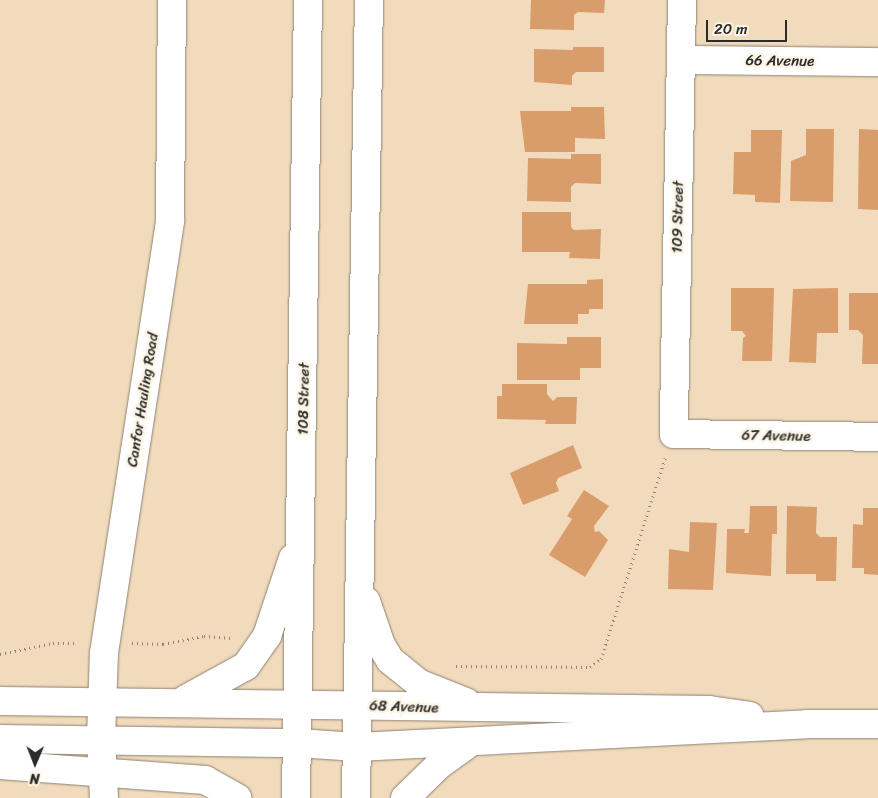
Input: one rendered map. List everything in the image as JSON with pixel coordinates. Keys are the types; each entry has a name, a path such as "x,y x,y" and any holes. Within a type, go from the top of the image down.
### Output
{"main road":[{"name":"Canfor Hauling Road","path":"103,786 101,738 104,653 170,220 172,0"},
{"name":"108 Street","path":"296,798 302,533 308,0"},
{"path":"356,798 369,0"},
{"name":"109 Street","path":"674,434 682,0"},
{"name":"66 Avenue","path":"682,60 878,62"},
{"name":"67 Avenue","path":"674,434 878,437"},
{"path":"182,701 246,666 267,636 302,533"},
{"path":"360,586 381,645 390,660 418,683 486,710"},
{"name":"68 Avenue","path":"0,701 103,703 182,701 486,710 708,710 806,724"},
{"name":"68 Avenue","path":"0,739 101,738 298,743 357,747 468,744 806,724 878,724"},
{"path":"405,798 440,765 468,744"},
{"path":"0,765 103,786 205,780 237,798"}],"path":[{"path":"452,666 590,667 601,659 652,491 674,434"}],"building":[{"path":"531,0 605,0 604,13 578,12 574,15 574,30 530,29"},
{"path":"573,47 604,47 604,72 576,72 572,76 572,85 534,82 534,49 573,50"},
{"path":"571,107 604,107 605,139 575,138 575,152 525,152 520,111 571,111"},
{"path":"806,129 834,129 833,202 790,201 791,161 806,155"},
{"path":"859,129 878,130 878,210 858,209"},
{"path":"751,130 782,130 780,203 755,202 755,195 733,194 734,152 751,152"},
{"path":"571,154 601,154 601,184 575,183 571,187 571,202 527,201 528,158 571,159"},
{"path":"522,212 571,212 571,227 574,230 601,229 600,259 569,258 570,252 522,252"},
{"path":"603,279 603,309 589,309 589,314 578,314 578,324 524,324 528,284 587,284 587,280"},
{"path":"731,288 774,288 772,361 742,361 743,338 746,336 742,331 731,331"},
{"path":"838,288 838,333 817,333 816,363 789,362 793,289"},
{"path":"849,293 878,293 878,364 862,364 863,335 858,330 849,330"},
{"path":"567,337 601,337 601,368 580,368 580,380 517,380 517,343 567,344"},
{"path":"502,384 547,384 547,394 553,401 557,397 577,397 576,424 545,424 546,420 497,419 497,396 502,396"},
{"path":"573,445 582,468 558,478 556,483 559,491 523,505 510,473"},
{"path":"584,490 609,506 594,526 595,532 599,531 608,540 585,577 549,555 572,519 567,516"},
{"path":"750,506 777,506 777,534 772,534 771,576 726,573 727,529 745,529 744,533 749,533"},
{"path":"787,506 817,507 816,533 820,537 837,537 836,581 816,581 816,574 786,574"},
{"path":"863,508 878,508 878,575 864,574 864,568 852,568 853,524 863,525"},
{"path":"690,522 717,523 713,590 668,589 669,549 689,552"}]}
